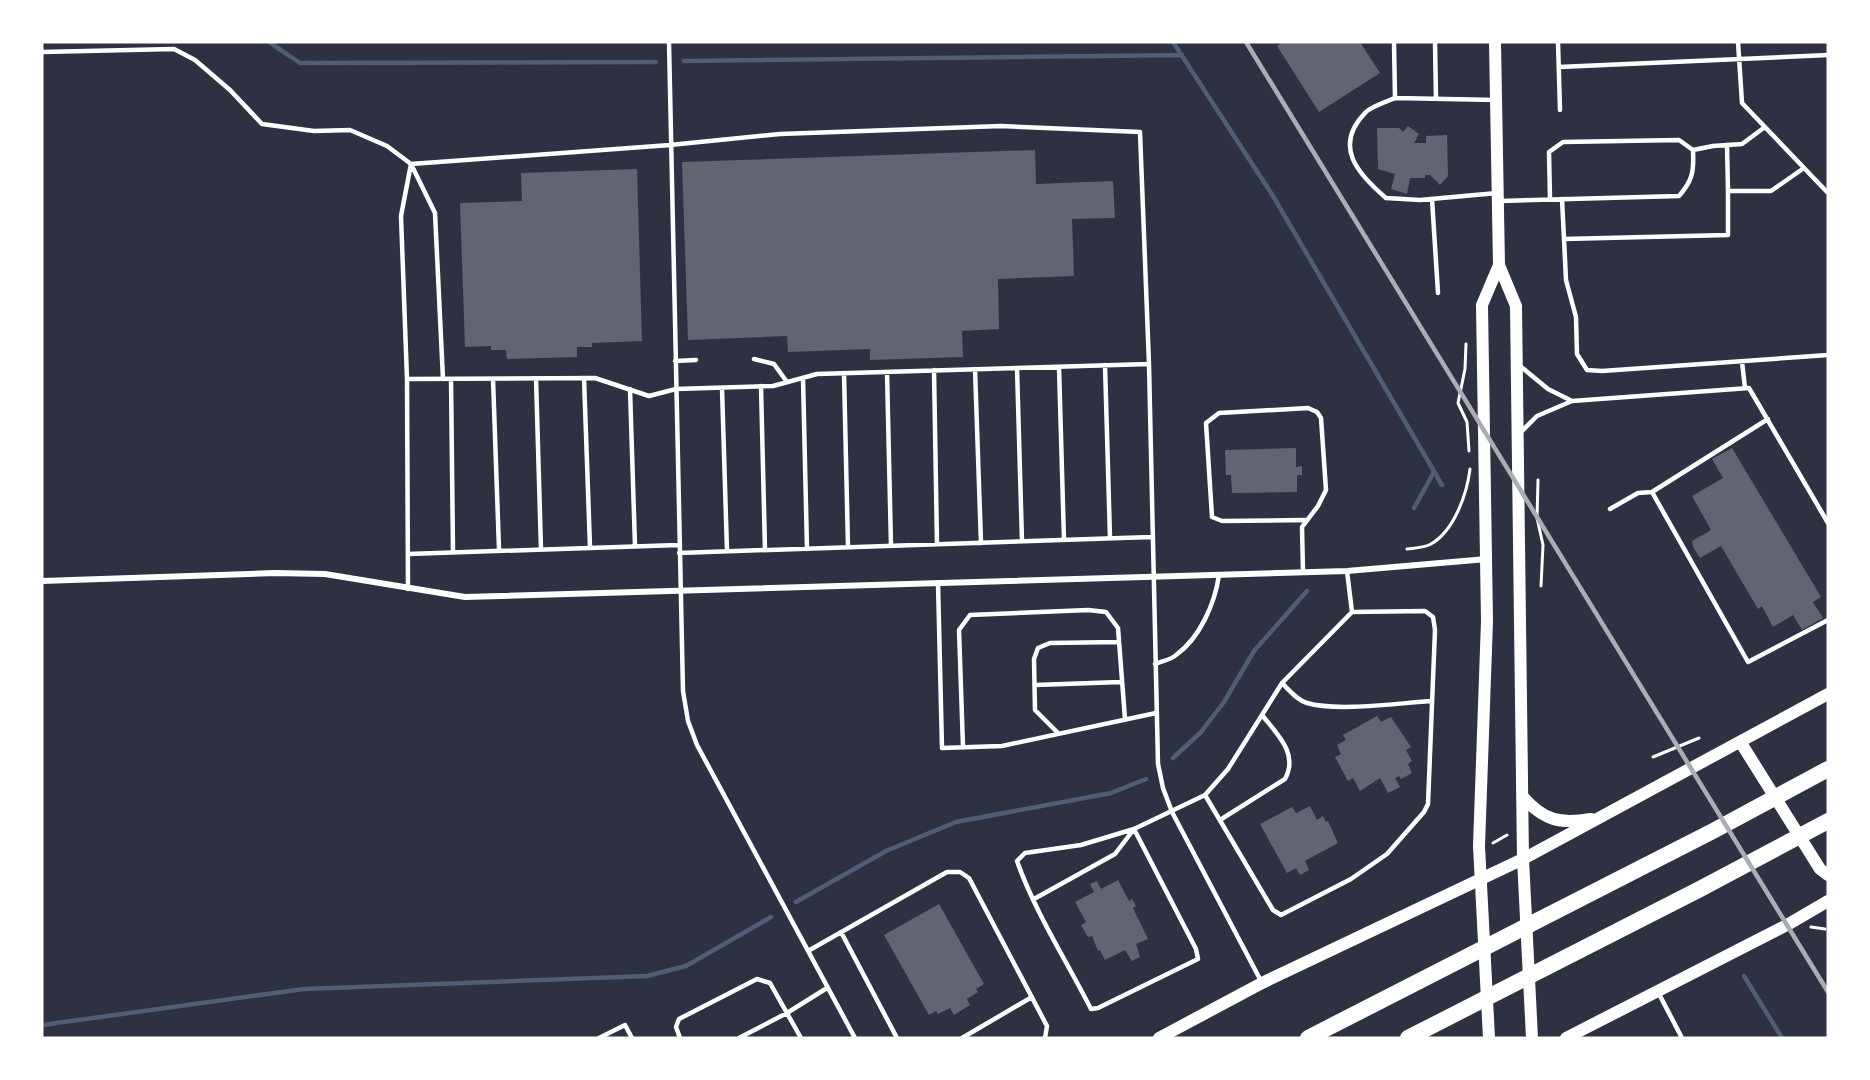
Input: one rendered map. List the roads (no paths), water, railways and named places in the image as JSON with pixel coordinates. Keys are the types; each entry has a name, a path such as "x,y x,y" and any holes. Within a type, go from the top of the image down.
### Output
{"highway":[{"path":"1308,1038 1713,831 1828,768"},
{"path":"1408,1038 1700,890 1828,820"}],"main road":[{"path":"1495,42 1499,265 1516,306 1523,859 1532,1038"},
{"path":"1488,1038 1479,880 1487,559 1482,304 1499,265"},
{"path":"1158,1038 1262,983 1523,859 1828,694"},
{"path":"1741,743 1820,869 1828,875"},
{"path":"1523,797 1536,812 1552,819 1573,822 1601,818"},
{"path":"1566,1038 1787,926 1828,901"}],"street":[{"path":"42,581 275,573 326,574 465,597 1347,571 1487,559"}],"lane":[{"path":"669,42 678,545 683,691 691,729 855,1038"},
{"path":"1394,42 1395,98"},
{"path":"1435,42 1436,99"},
{"path":"1558,42 1560,110"},
{"path":"1738,42 1742,103 1828,193"},
{"path":"42,52 174,48 195,60 230,90 262,124 314,130 350,130 387,146 411,164 435,213 443,379"},
{"path":"1558,67 1828,55"},
{"path":"1496,100 1395,98 1367,111 1352,132 1349,148 1357,169 1386,198 1562,199 1679,196 1691,183 1693,150"},
{"path":"411,164 670,145 780,134 1001,126 1140,132 1149,364 1151,537 1158,764 1163,788 1172,812 1262,983"},
{"path":"1550,199 1549,152 1563,142 1679,140 1693,150 1742,144 1765,127"},
{"path":"1564,239 1728,235 1727,145"},
{"path":"408,589 407,379 401,216 411,164"},
{"path":"1728,191 1771,191 1804,168"},
{"path":"1432,199 1438,293"},
{"path":"1562,199 1566,280 1576,317 1577,354 1587,370 1602,371 1828,356"},
{"path":"754,359 774,364 787,382"},
{"path":"675,361 696,360"},
{"path":"1742,362 1745,388"},
{"path":"1517,363 1548,389 1572,401"},
{"path":"407,379 595,378 649,396 676,389 761,386 817,374 1149,364"},
{"path":"1105,365 1110,538"},
{"path":"1059,366 1064,540"},
{"path":"1017,368 1022,541"},
{"path":"975,369 981,543"},
{"path":"934,370 937,544"},
{"path":"887,372 891,546"},
{"path":"844,373 848,547"},
{"path":"536,378 541,549"},
{"path":"584,378 590,547"},
{"path":"803,378 807,549"},
{"path":"451,379 453,551"},
{"path":"493,379 499,549"},
{"path":"761,386 765,550"},
{"path":"722,388 727,551"},
{"path":"1518,434 1537,416 1572,401 1749,388 1828,523"},
{"path":"630,389 635,546"},
{"path":"1303,572 1302,527 1305,520 1318,506 1326,490 1321,418 1317,412 1308,408 1219,413 1211,416 1206,423 1212,517 1221,521 1305,520"},
{"path":"1610,509 1638,493 1652,492 1768,419"},
{"path":"1652,492 1748,662 1828,620"},
{"path":"679,553 1151,537"},
{"path":"408,554 499,549 678,545"},
{"path":"1347,571 1352,612"},
{"path":"1155,664 1175,657 1193,639 1216,595 1219,574"},
{"path":"938,583 942,748 1002,746 1156,713"},
{"path":"963,747 959,630 970,615 1088,610 1106,612 1118,628 1125,719"},
{"path":"1134,829 1196,949 1198,959 1194,963 1092,1009 1034,899 1017,861 1020,856 1025,853 1081,845 1134,829 1205,795 1228,769 1282,683 1352,612 1425,611 1433,617 1428,804 1424,812 1387,854 1351,879 1281,915 1273,910 1205,795"},
{"path":"1058,733 1035,710 1034,659 1038,648 1050,642 1119,642"},
{"path":"1035,685 1121,682"},
{"path":"1282,683 1292,694 1306,703 1335,705 1432,701"},
{"path":"1220,820 1285,779 1290,769 1287,747 1262,715"},
{"path":"1034,899 1115,854 1134,829"},
{"path":"808,951 947,872 960,872 969,878 1047,1026 1045,1038"},
{"path":"841,932 897,1038"},
{"path":"680,1038 676,1027 679,1019 757,979 770,983 801,1038"},
{"path":"739,1038 787,1013 828,987"},
{"path":"1658,992 1682,1038"},
{"path":"962,1038 1032,997"},
{"path":"599,1038 625,1025 632,1038"}],"waterway":[{"path":"269,42 300,63 656,62"},
{"path":"1173,42 1273,196 1442,485"},
{"path":"684,61 1182,55"},
{"path":"1414,508 1434,472"},
{"path":"1173,758 1201,732 1224,702 1254,651 1307,591"},
{"path":"796,902 886,851 956,822 1111,793 1146,779"},
{"path":"42,1025 304,989 647,976 686,966 771,917"},
{"path":"1744,976 1782,1038"}],"railway":[{"path":"1246,42 1828,992"}]}
